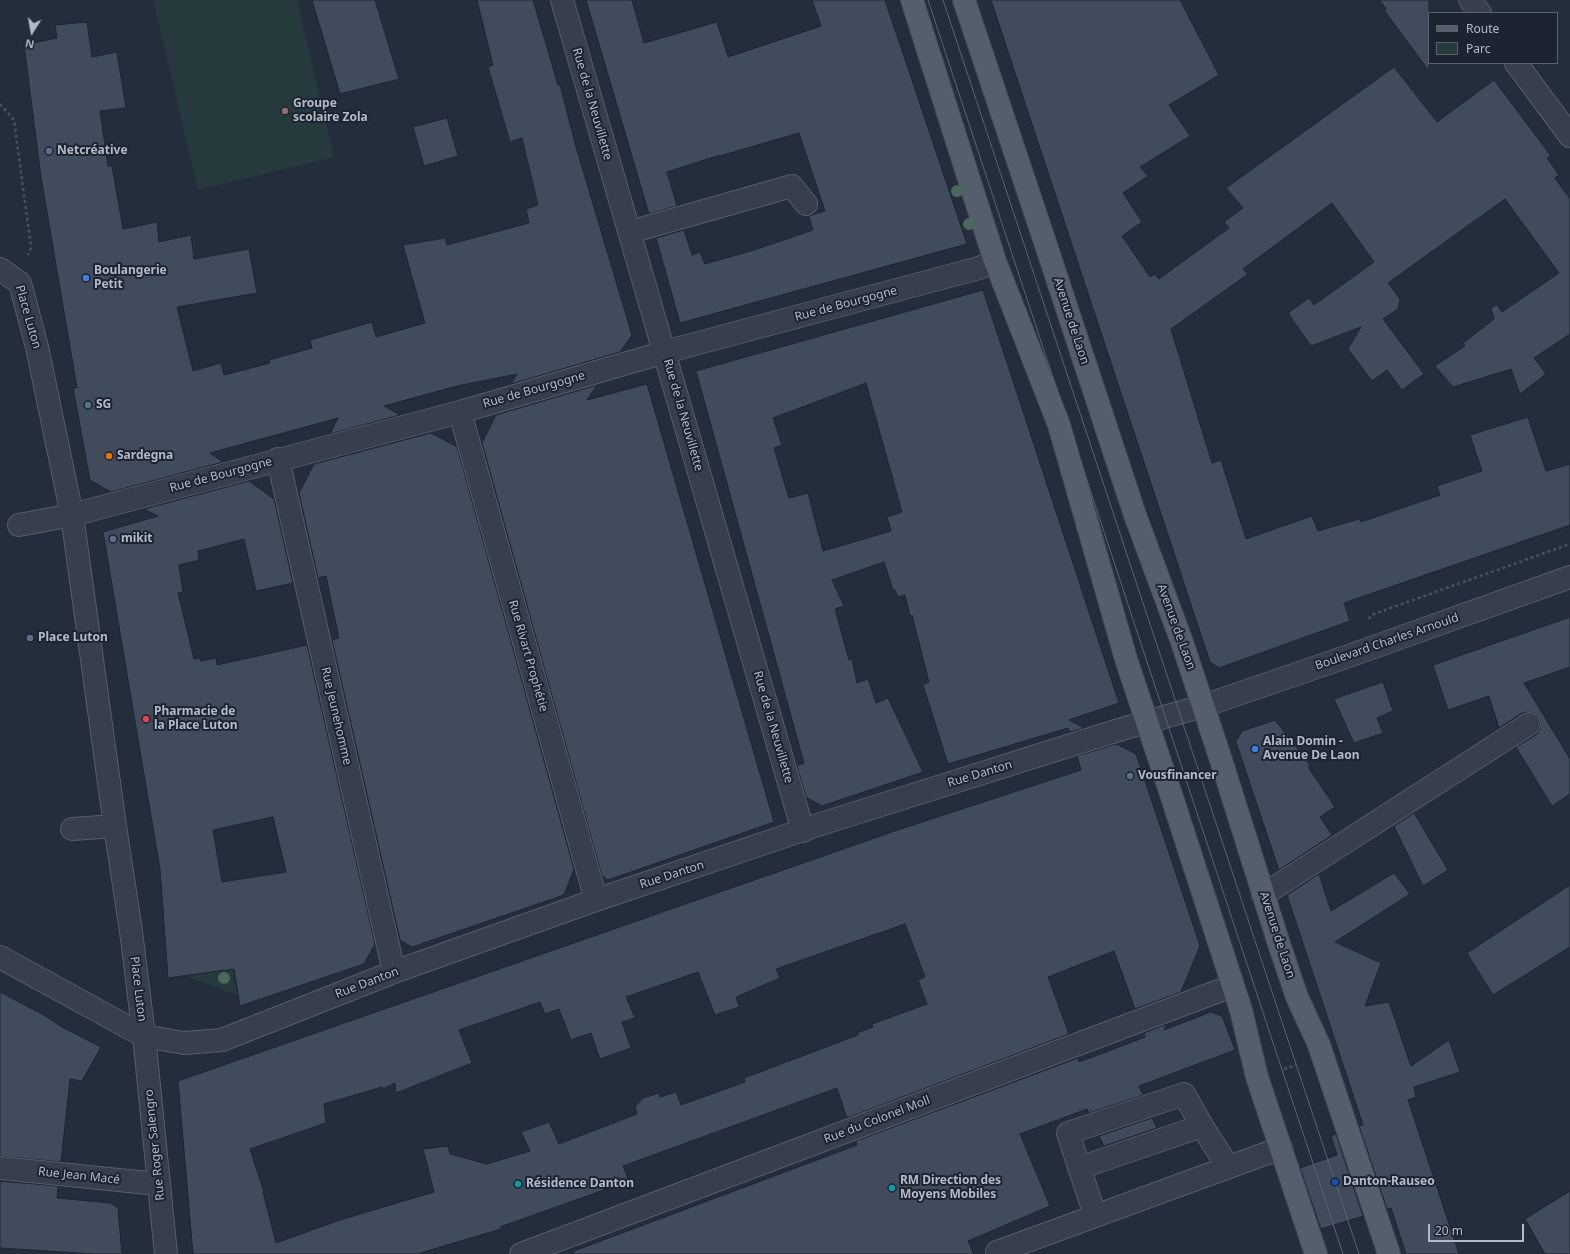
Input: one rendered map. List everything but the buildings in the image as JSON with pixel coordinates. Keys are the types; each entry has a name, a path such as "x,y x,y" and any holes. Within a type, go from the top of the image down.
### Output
{"main road":[{"path":"912,0 995,261 1059,425 1126,659 1148,722 1241,1010 1257,1077 1316,1254"},
{"name":"Avenue de Laon","path":"964,0 1135,515 1182,642 1263,895 1298,997 1323,1057 1389,1254"}],"street":[{"name":"Rue de la Neuvillette","path":"562,0 803,831"},
{"path":"1470,0 1479,12"},
{"path":"1517,64 1570,136"},
{"path":"630,232 792,186 806,204"},
{"name":"Rue de Bourgogne","path":"72,515 278,459 460,412 665,352 972,270 995,261"},
{"name":"Place Luton","path":"0,268 20,282 37,347 72,515 131,931 144,1036"},
{"name":"Rue Rivart Prophétie","path":"460,412 596,900"},
{"name":"Rue Jeunehomme","path":"278,459 394,972"},
{"path":"19,525 72,515"},
{"name":"Boulevard Charles Arnould","path":"1203,706 1570,577"},
{"name":"Rue Danton","path":"144,1036 184,1043 222,1040 394,972 596,900 821,824 1122,729 1203,706"},
{"path":"1263,895 1529,724"},
{"path":"72,829 115,826"},
{"name":"Place Luton","path":"0,957 144,1036"},
{"name":"Rue du Colonel Moll","path":"521,1254 1232,986"},
{"name":"Rue Roger Salengro","path":"144,1036 166,1254"},
{"path":"1095,1215 1068,1134 1104,1121 1184,1094 1228,1167"},
{"path":"1079,1168 1202,1126"},
{"path":"997,1252 1281,1148"},
{"name":"Rue Jean Macé","path":"0,1168 158,1184"}],"path":[{"path":"0,104 14,120 31,247 20,282"},
{"path":"1257,1077 1323,1057"}],"green space":[{"path":"153,0 297,0 334,157 198,190"},
{"path":"232,968 238,996 184,975"}],"tram line":[{"path":"928,0 1343,1254"},
{"path":"943,0 1359,1254"}],"place":[{"name":"Groupe scolaire Zola","path":"285,111"},
{"name":"Netcréative","path":"49,151"},
{"name":"Boulangerie Petit","path":"86,278"},
{"name":"SG","path":"88,405"},
{"name":"Sardegna","path":"109,456"},
{"name":"mikit","path":"113,539"},
{"name":"Place Luton","path":"30,638"},
{"name":"Pharmacie de la Place Luton","path":"146,719"},
{"name":"Alain Domin - Avenue De Laon","path":"1255,749"},
{"name":"Vousfinancer","path":"1130,776"},
{"name":"Danton-Rauseo","path":"1335,1182"},
{"name":"Résidence Danton","path":"518,1184"},
{"name":"RM Direction des Moyens Mobiles","path":"892,1188"}]}
